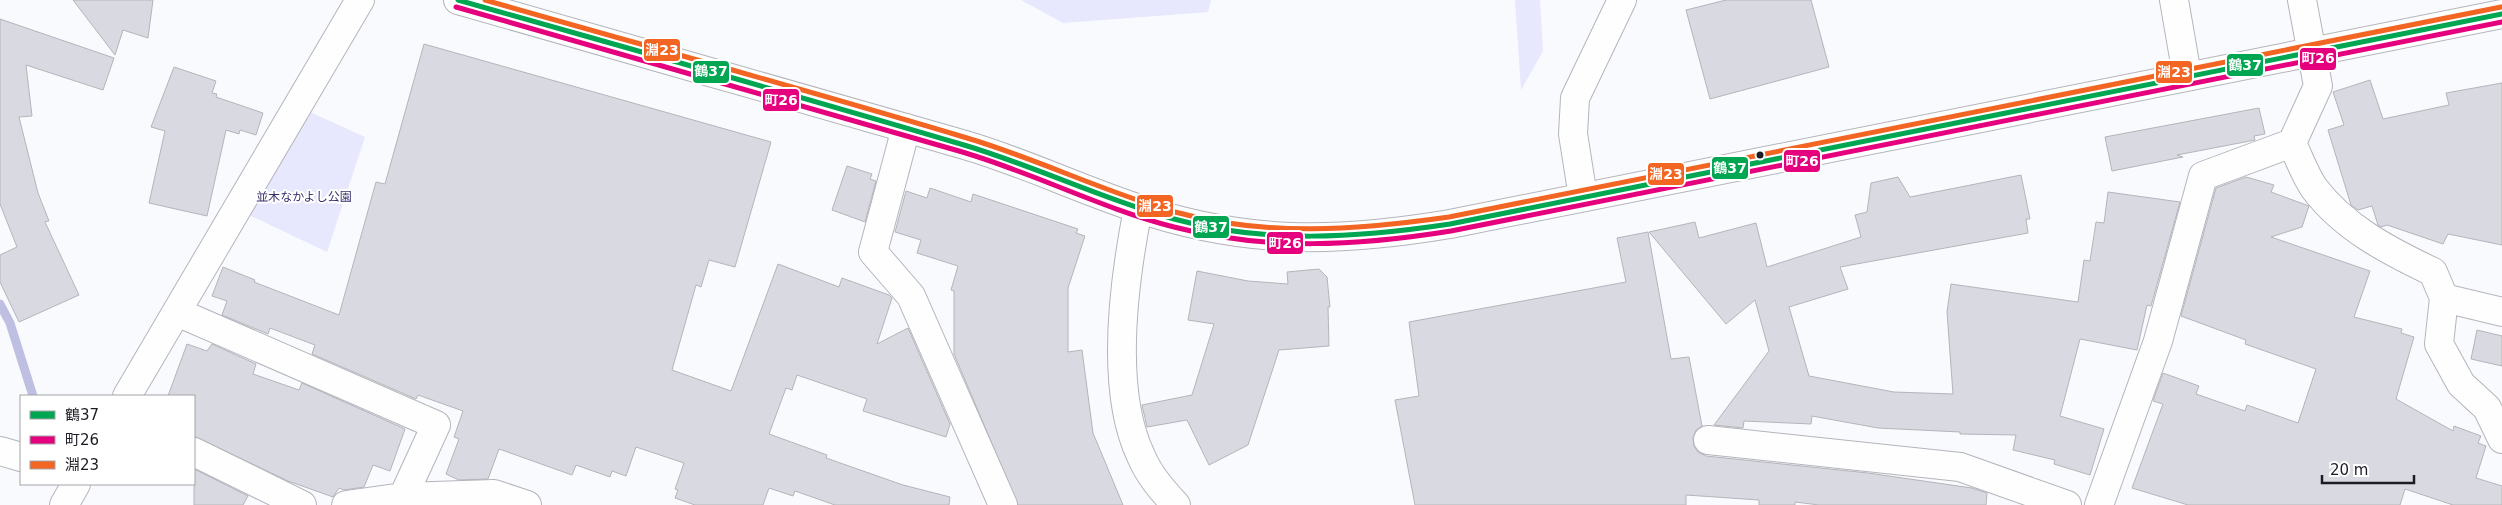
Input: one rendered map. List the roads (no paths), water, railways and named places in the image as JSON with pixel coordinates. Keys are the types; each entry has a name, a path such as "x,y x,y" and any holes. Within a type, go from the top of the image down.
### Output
{"street":[{"path":"128,395 360,0"},
{"path":"458,0 906,128 1024,164 1138,209 1248,235 1320,238 1401,232 2502,14"},
{"path":"1583,197 1573,134 1575,98 1622,0"},
{"path":"2174,0 2187,75"},
{"path":"2099,505 2158,341 2203,176 2292,143 2318,86 2302,0"},
{"path":"906,128 873,252 911,296 1003,505"},
{"path":"2292,143 2313,186 2336,214 2399,256 2433,272 2444,298 2439,344 2461,384 2487,408 2502,439"},
{"path":"1138,209 1127,271 1123,341 1124,387 1130,423 1140,456 1158,485 1176,505"},
{"path":"2444,298 2502,312"},
{"path":"177,312 436,425 403,497"},
{"path":"1708,440 1960,466 2067,505"},
{"path":"0,450 20,457"},
{"path":"195,452 302,505"},
{"path":"64,505 75,485"},
{"path":"346,505 403,497 494,494 527,505"}],"waterway":[{"path":"0,304 10,323 33,395"}],"park label":[{"name":"並木なかよし公園","path":"304,197"}]}
